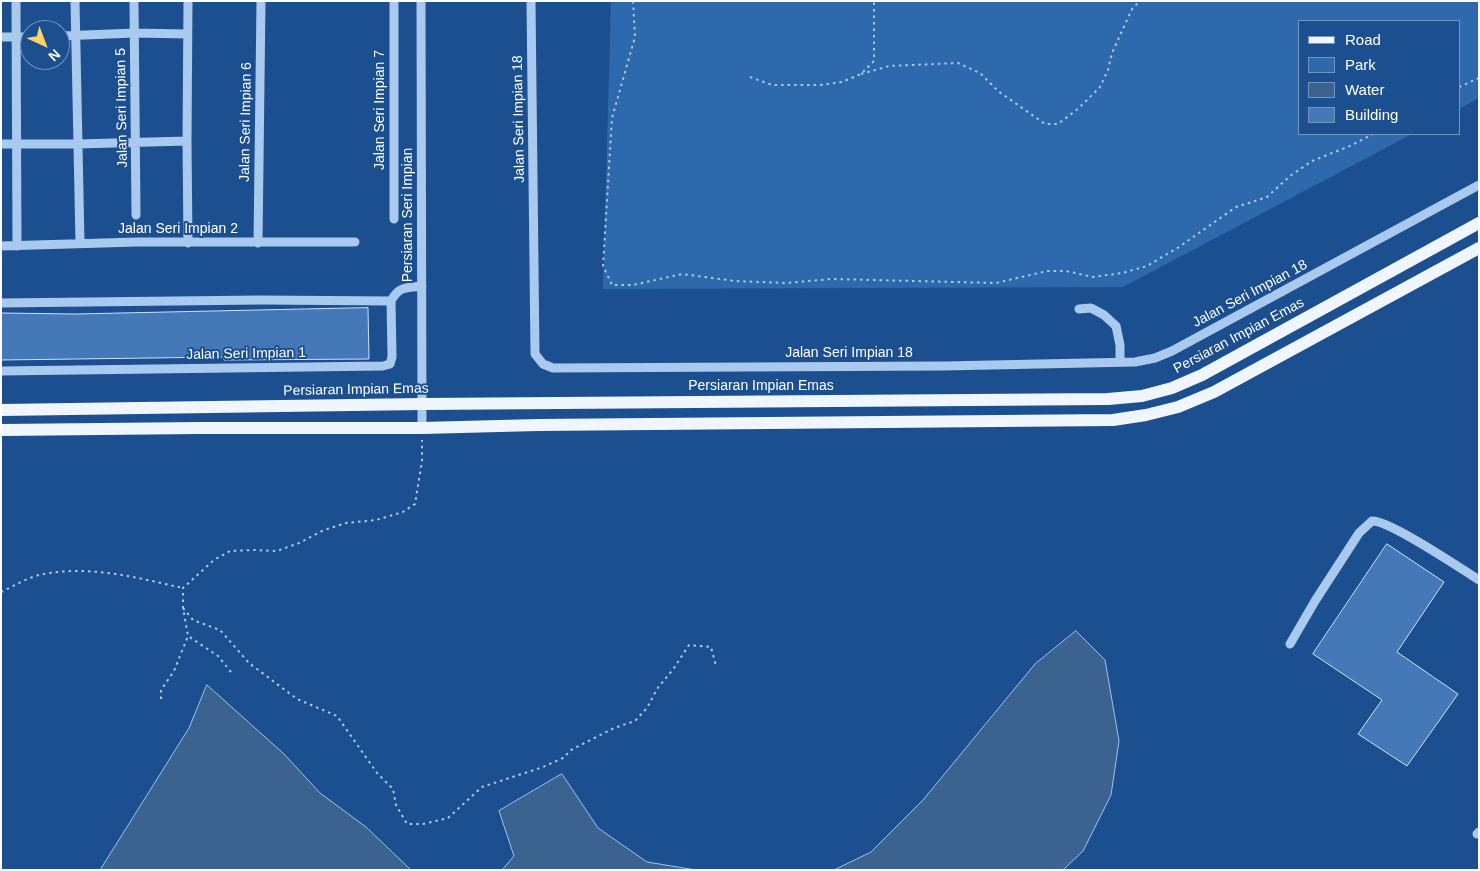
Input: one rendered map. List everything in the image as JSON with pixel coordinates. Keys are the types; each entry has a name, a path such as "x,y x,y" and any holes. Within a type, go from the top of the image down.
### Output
{"main road":[{"name":"Persiaran Impian Emas","path":"1,410 422,404 1108,399 1142,396 1172,388 1202,375 1479,224"},
{"path":"1,430 422,428 538,425 1113,420 1146,415 1178,407 1214,392 1479,248"}],"street":[{"path":"16,1 17,246"},
{"path":"76,1 80,243"},
{"name":"Jalan Seri Impian 5","path":"134,1 137,143 136,215"},
{"path":"188,1 188,243"},
{"name":"Jalan Seri Impian 6","path":"258,243 261,1"},
{"name":"Jalan Seri Impian 7","path":"394,1 394,219"},
{"name":"Persiaran Seri Impian","path":"420,1 422,428"},
{"name":"Jalan Seri Impian 18","path":"531,1 535,354 543,364 553,368 935,366 1135,362 1155,358 1172,351 1479,185"},
{"path":"70,35 135,33 187,34"},
{"path":"1,37 17,37"},
{"path":"1,144 187,142"},
{"name":"Jalan Seri Impian 2","path":"1,246 80,243 356,242"},
{"path":"1,303 261,300 391,301 401,288 422,286"},
{"name":"Jalan Seri Impian 1","path":"1,371 383,366 390,364 392,357 391,301"},
{"path":"1079,309 1091,308 1104,315 1116,326 1120,345 1120,362"},
{"path":"1290,644 1314,601 1359,533 1372,520 1383,523 1430,549 1479,580"}],"path":[{"path":"633,1 635,37 612,118 603,266 612,286 633,286 682,274 786,283 831,279 996,283 1047,271 1066,271 1093,277 1122,273 1147,266 1179,247 1236,207 1268,197 1290,176 1312,161 1350,146 1370,135"},
{"path":"861,74 874,60 874,1"},
{"path":"750,77 772,85 812,85 842,82 889,66 958,63 980,73 998,92 1045,124 1058,124 1079,108 1100,87 1108,70 1112,53 1132,9 1140,1"},
{"path":"1460,87 1479,78"},
{"path":"161,700 161,690 174,671 188,636 182,608 183,588 214,560 230,551 277,551 299,543 324,530 346,523 376,520 403,512 415,504 422,462 422,428"},
{"path":"1,592 42,574 72,571 124,574 183,588"},
{"path":"182,608 193,620 220,630 249,663 296,699 337,716 378,773 393,789 396,805 407,824 423,824 448,818 482,786 543,767 563,758 571,750 614,728 635,722 648,708 657,689 689,645 711,646 716,666"},
{"path":"188,636 218,656 231,672"}],"green space":[{"path":"611,1 1479,1 1479,98 1460,108 1460,20 1298,20 1298,135 1410,135 1123,287 603,289"}],"water":[{"path":"1076,631 1105,660 1119,741 1111,795 1083,851 1063,870 834,870 871,852 923,800 1035,664"},
{"path":"207,685 284,754 320,793 366,827 411,870 100,870 189,728"},
{"path":"562,774 598,828 647,862 696,870 502,870 514,856 499,811"}],"building":[{"path":"368,308 369,359 224,360 224,357 1,360 1,313 75,314"},
{"path":"1387,544 1444,582 1397,652 1458,694 1407,766 1358,734 1382,700 1313,654"}]}
